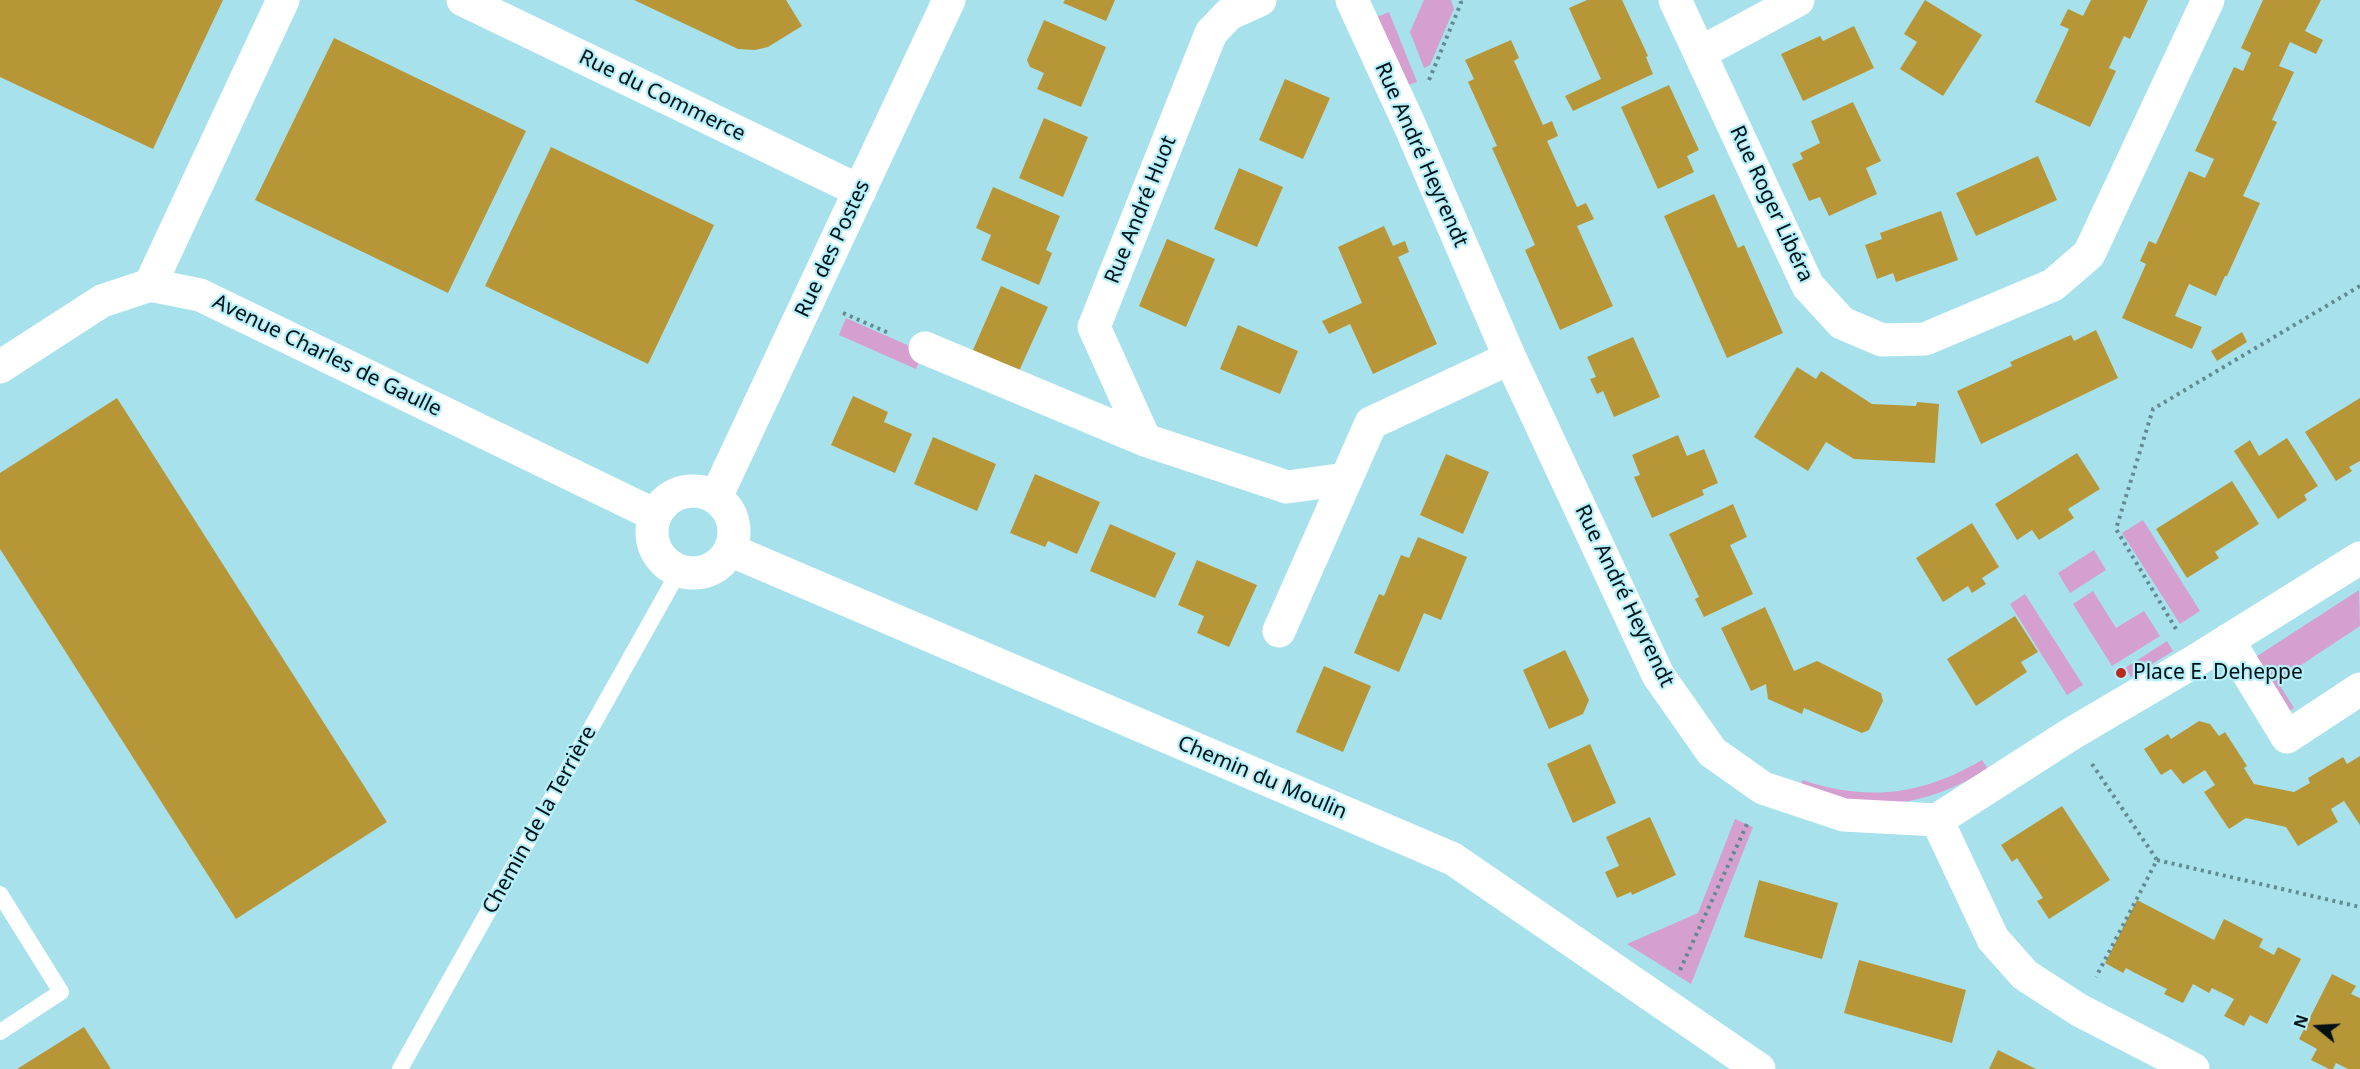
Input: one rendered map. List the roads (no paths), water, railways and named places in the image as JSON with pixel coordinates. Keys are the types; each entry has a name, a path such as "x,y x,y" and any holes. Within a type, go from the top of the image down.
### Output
{"street":[{"path":"150,285 283,0"},
{"name":"Rue du Commerce","path":"463,0 860,191"},
{"name":"Rue des Postes","path":"716,497 949,0"},
{"name":"Rue André Huot","path":"1145,441 1094,327 1211,33 1229,14 1260,0"},
{"name":"Rue André Heyrendt","path":"1352,0 1410,126 1510,358 1658,675 1712,752 1763,788 1844,815 1937,820"},
{"name":"Rue Roger Libéra","path":"1675,0 1808,286 1842,323 1882,340 1925,339 2053,285 2089,254 2208,0"},
{"path":"1700,53 1798,0"},
{"name":"Avenue Charles de Gaulle","path":"0,367 102,301 150,285 200,295 655,515"},
{"path":"925,348 1145,441 1287,487 1346,479"},
{"path":"1279,631 1371,423 1510,358"},
{"path":"689,491 703,491 716,497 725,505 734,527 730,550 723,560 714,568 691,573 680,571 668,564 658,554 653,542 652,528 655,515 663,503 675,495 689,491"},
{"name":"Chemin du Moulin","path":"730,550 1453,860 1759,1069"},
{"path":"2193,1069 2079,1010 2025,975 1993,939 1937,820 2071,734 2195,661 2360,558"},
{"path":"2228,640 2287,737 2360,689"}],"lane":[{"name":"Chemin de la Terrière","path":"400,1069 680,571"},
{"path":"0,894 61,992 0,1032"}],"place":[{"name":"Place E. Deheppe","path":"2121,673"}]}
